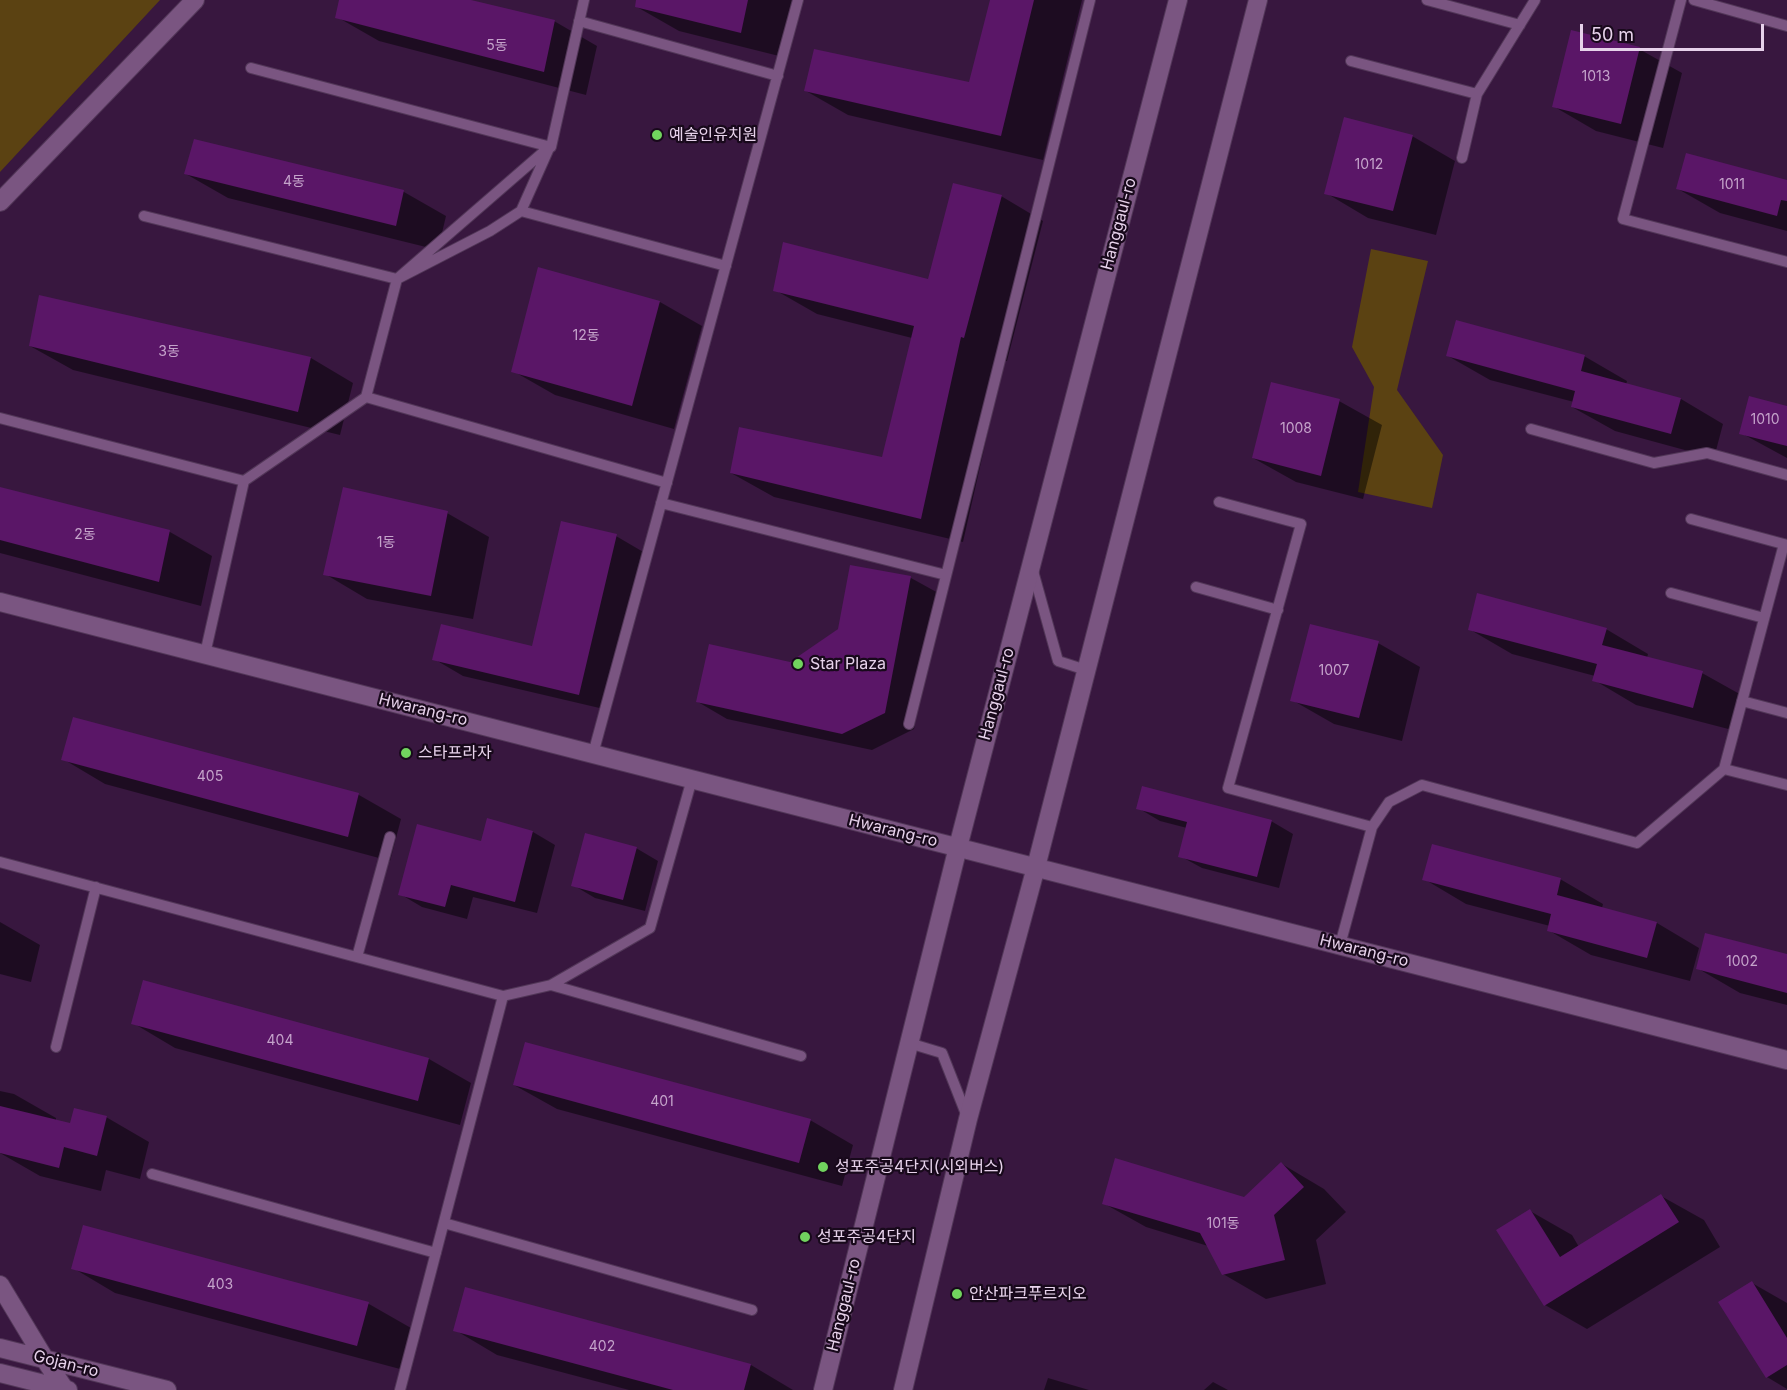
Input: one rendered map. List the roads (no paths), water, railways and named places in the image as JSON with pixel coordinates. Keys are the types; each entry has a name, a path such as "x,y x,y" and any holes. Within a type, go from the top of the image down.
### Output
{"street":[{"path":"0,202 195,0"},
{"name":"Hanggaul-ro","path":"823,1390 958,847 1178,0"},
{"path":"903,1390 968,1119 1036,867 1258,0"},
{"name":"Hwarang-ro","path":"0,602 1787,1060"},
{"path":"0,1285 66,1390"},
{"name":"Gojan-ro","path":"0,1348 167,1390"},
{"name":"Gojan-ro","path":"3,1374 66,1390"}],"lane":[{"path":"144,216 397,279 490,231 521,211 550,146 584,0"},
{"path":"593,754 798,0"},
{"path":"909,724 1090,0"},
{"path":"1427,0 1520,25"},
{"path":"1462,158 1477,94 1535,0"},
{"path":"1680,0 1623,219 1787,262"},
{"path":"1694,0 1787,26"},
{"path":"579,21 778,76"},
{"path":"1352,61 1477,94"},
{"path":"251,68 550,146"},
{"path":"205,654 244,482 366,397 397,279 550,146"},
{"path":"521,211 726,266"},
{"path":"366,397 667,483"},
{"path":"0,418 244,482"},
{"path":"1531,429 1654,463 1707,453 1787,475"},
{"path":"1219,502 1301,524 1228,788 1372,827"},
{"path":"661,503 946,575"},
{"path":"1340,945 1372,827 1389,802 1422,784 1637,843 1724,769 1785,545 1691,519"},
{"path":"1031,564 1058,661 1086,670"},
{"path":"1196,587 1278,610"},
{"path":"1671,593 1764,618"},
{"path":"1742,701 1787,713"},
{"path":"1724,769 1787,785"},
{"path":"0,862 503,996 552,985 650,928 692,779"},
{"path":"357,957 390,837"},
{"path":"56,1047 96,887"},
{"path":"552,985 801,1056"},
{"path":"400,1390 503,996"},
{"path":"909,1043 942,1053 968,1119"},
{"path":"152,1174 436,1253"},
{"path":"444,1223 752,1310"}],"place":[{"name":"예술인유치원","path":"657,135"},
{"name":"Star Plaza","path":"798,664"},
{"name":"스타프라자","path":"406,753"},
{"name":"성포주공4단지(시외버스)","path":"823,1167"},
{"name":"성포주공4단지","path":"805,1237"},
{"name":"안산파크푸르지오","path":"957,1294"}]}
